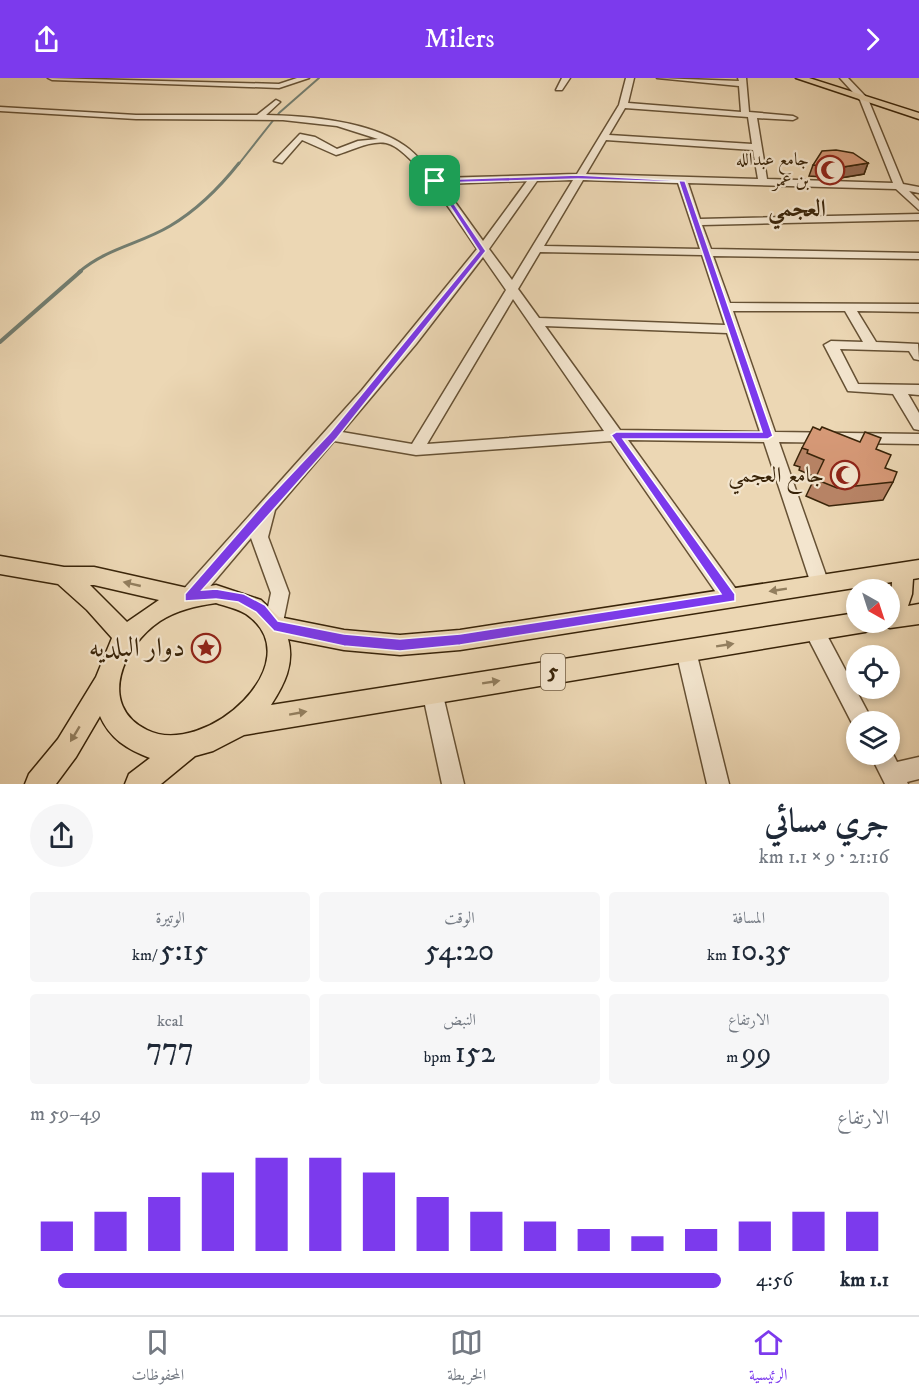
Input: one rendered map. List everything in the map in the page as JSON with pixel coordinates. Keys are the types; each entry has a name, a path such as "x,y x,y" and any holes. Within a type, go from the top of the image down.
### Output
{"main road":[{"path":"800,78 919,116"},
{"path":"813,78 919,111"},
{"path":"0,565 64,576 94,576 189,597"},
{"path":"900,602 910,570"},
{"name":"5","path":"274,626 344,640 400,645 460,640 910,570"},
{"path":"64,576 126,637"},
{"path":"39,784 67,748 105,684 112,660 126,637 144,620 166,606 189,597 216,594 240,598 260,609 274,626 280,648 276,674 263,700 241,723 214,739 185,747 151,747 124,734 108,711 105,684"},
{"path":"900,617 919,614"},
{"name":"5","path":"241,723 846,626"},
{"path":"139,784 185,747"}],"street":[{"path":"52,78 286,87 305,78"},
{"path":"559,88 566,78"},
{"path":"416,450 513,292 622,105 630,78"},
{"path":"662,78 742,81 763,183"},
{"path":"844,78 864,99 899,186 919,207"},
{"path":"259,118 276,102"},
{"path":"622,105 793,118"},
{"path":"0,109 136,117 283,118 338,124 387,140 416,160 435,181 731,598"},
{"path":"279,161 300,137 312,139 336,152 358,144 387,140"},
{"path":"603,137 755,147"},
{"path":"435,181 578,177 899,186 919,190"},
{"path":"189,597 333,435 483,251 534,178"},
{"path":"682,181 820,584"},
{"path":"696,222 919,217"},
{"path":"537,249 919,256"},
{"path":"725,307 919,308"},
{"path":"849,308 872,346"},
{"path":"534,322 732,329"},
{"path":"919,356 913,347 831,345 853,388 919,390"},
{"path":"898,390 919,425"},
{"path":"333,435 416,450 616,435 919,440"},
{"path":"269,505 259,537 280,593 274,626"},
{"path":"815,632 857,711"},
{"path":"686,651 718,784"},
{"path":"432,691 453,784"},
{"path":"887,765 894,779 919,768"}],"building":[{"path":"836,150 853,153 868,163 843,167 813,165 822,151"},
{"path":"813,427 820,430 822,427 860,442 865,432 881,438 876,449 891,455 885,468 897,472 893,482 837,488 815,479 824,460 807,453 808,450 802,448"}],"waterway":[{"path":"238,165 279,113 319,78"},
{"path":"79,272 101,257 159,232 180,220 207,198 239,163"},
{"path":"0,342 81,271"}],"place":[{"name":"جامع عبدالله بن عمر","path":"830,170"},
{"name":"جامع العجمي","path":"845,475"},
{"name":"دوار البلديه","path":"206,648"}],"district":[{"name":"العجمي","path":"797,209"}],"route":[{"path":"578,177 682,181 768,436 616,435 731,598 460,640 400,645 344,640 274,626 260,609 240,598 216,594 189,597 333,435 483,251 435,181 578,177"}]}
